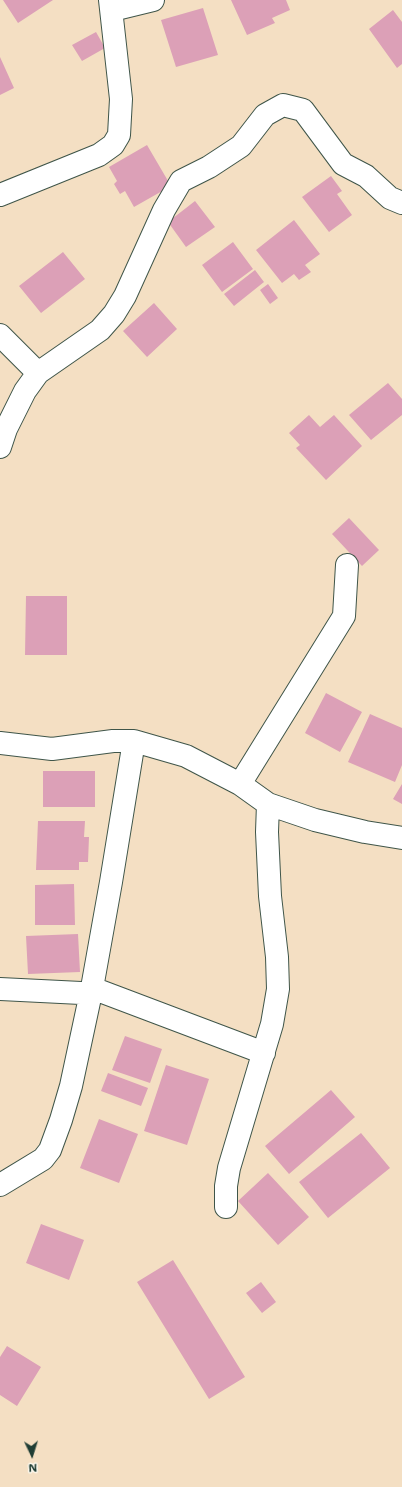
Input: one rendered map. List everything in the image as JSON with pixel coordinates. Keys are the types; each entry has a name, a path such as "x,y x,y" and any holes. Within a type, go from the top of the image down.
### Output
{"street":[{"path":"0,196 99,155 112,145 119,135 121,99 111,5 153,0"},
{"path":"0,447 6,429 25,391 38,373 100,330 114,314 125,296 164,210 181,181 209,167 241,146 265,115 283,105 303,110 343,164 366,176 390,198 402,203"},
{"path":"0,335 38,373"},
{"path":"240,784 344,616 346,565"},
{"path":"0,743 52,748 113,741 134,741 186,756 240,784 268,804 315,820 365,832 402,838"},
{"path":"0,1185 43,1159 50,1150 61,1120 91,992 134,741"},
{"path":"226,1207 226,1186 229,1168 272,1024 278,989 277,957 270,896 267,832 268,804"},
{"path":"0,988 81,993 91,992 264,1053"}],"building":[{"path":"3,0 53,0 18,23"},
{"path":"231,0 286,0 290,10 272,18 275,23 247,35"},
{"path":"203,8 218,55 176,67 161,20"},
{"path":"393,10 402,22 402,64 397,68 369,29"},
{"path":"96,32 105,48 82,61 72,45"},
{"path":"0,57 14,88 0,95"},
{"path":"147,145 171,186 134,207 125,191 120,194 114,184 117,181 109,167"},
{"path":"331,176 342,191 337,194 352,215 329,232 302,197"},
{"path":"195,201 215,227 186,247 168,222"},
{"path":"294,220 320,254 305,265 311,272 299,280 294,274 282,283 256,250"},
{"path":"233,242 253,269 222,292 202,265"},
{"path":"63,252 85,279 41,313 19,286"},
{"path":"255,270 264,282 234,306 224,294"},
{"path":"268,284 278,298 270,304 260,290"},
{"path":"154,303 177,329 147,357 123,331"},
{"path":"388,383 402,399 402,415 371,440 349,415"},
{"path":"309,415 320,427 334,415 362,446 326,480 296,448 300,445 289,433"},
{"path":"349,518 379,550 362,566 332,534"},
{"path":"26,596 67,596 67,655 25,655"},
{"path":"326,693 362,712 340,752 305,733"},
{"path":"370,714 402,728 402,765 395,782 348,762"},
{"path":"43,771 95,771 95,807 43,807"},
{"path":"402,784 402,804 393,799"},
{"path":"38,821 85,821 84,837 89,837 88,862 79,862 79,870 36,870"},
{"path":"74,884 75,925 35,925 35,885"},
{"path":"78,934 80,972 28,974 26,936"},
{"path":"125,1036 162,1049 150,1083 112,1070"},
{"path":"166,1065 209,1079 187,1145 144,1131"},
{"path":"108,1073 148,1088 141,1106 101,1091"},
{"path":"331,1090 355,1117 289,1174 265,1146"},
{"path":"99,1119 138,1134 119,1183 80,1168"},
{"path":"361,1133 390,1168 328,1218 299,1182"},
{"path":"268,1173 309,1217 278,1245 238,1201"},
{"path":"41,1224 84,1240 69,1280 26,1263"},
{"path":"173,1260 245,1377 209,1399 137,1282"},
{"path":"261,1282 276,1302 262,1313 246,1293"},
{"path":"7,1346 41,1367 17,1406 0,1395 0,1357"}]}
